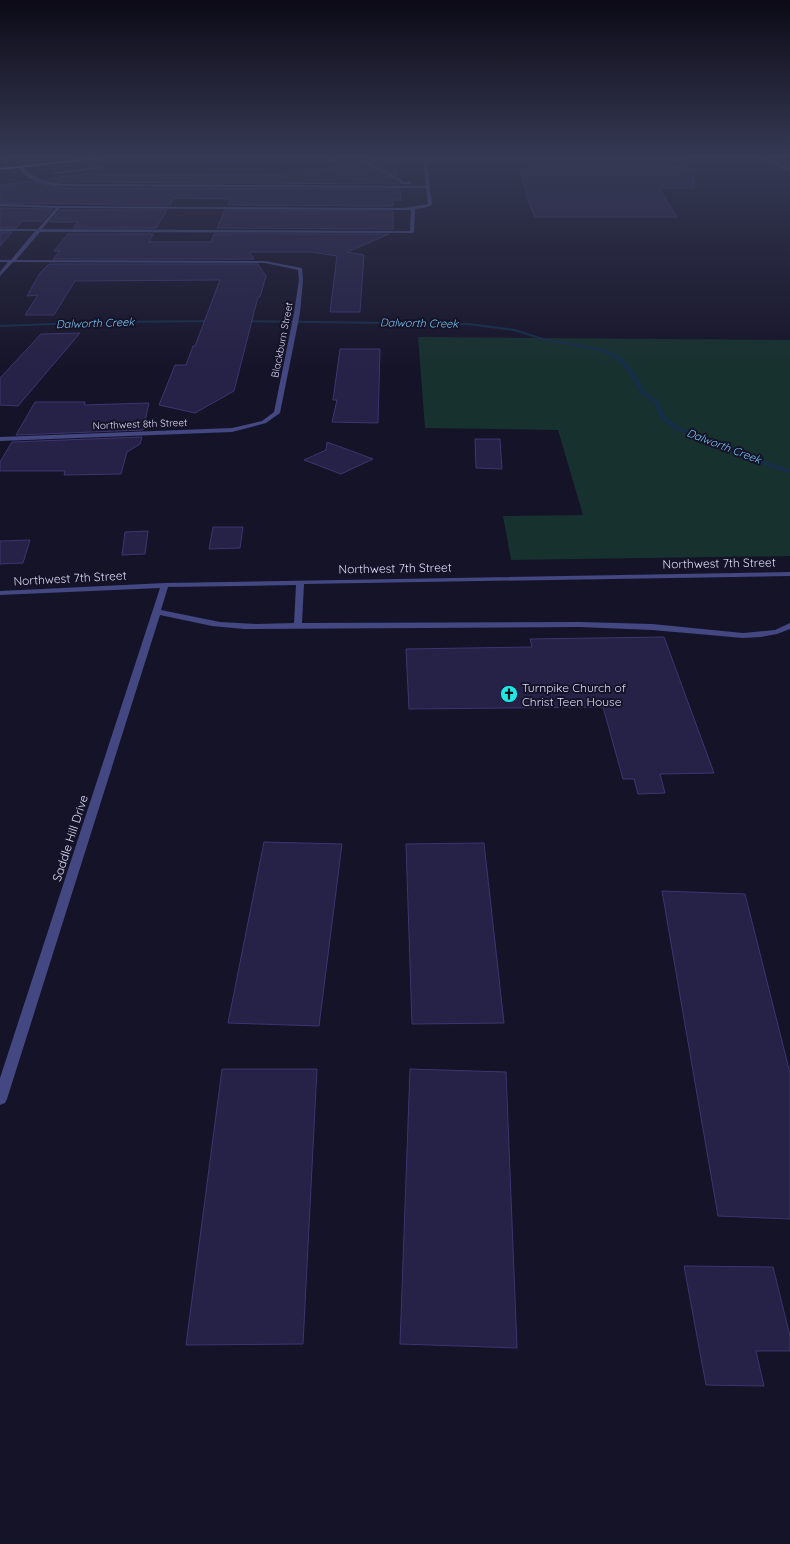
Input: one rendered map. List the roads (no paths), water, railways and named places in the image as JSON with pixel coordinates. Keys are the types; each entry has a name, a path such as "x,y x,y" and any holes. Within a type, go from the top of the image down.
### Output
{"street":[{"path":"0,230 412,232 412,228"},
{"path":"0,275 38,230"},
{"path":"0,261 11,261"},
{"name":"Blackburn Street","path":"11,261 265,262 300,269 301,280 297,313 277,413"},
{"name":"Northwest 8th Street","path":"0,439 232,430 264,422 277,413"},
{"name":"Northwest 7th Street","path":"0,593 165,585 790,574"},
{"path":"298,626 300,582"},
{"name":"Saddle Hill Drive","path":"0,1099 165,585"},
{"path":"157,612 218,625 260,628 298,626 554,623 645,627 704,633 762,636 786,629 790,626"}],"waterway":[{"name":"Dalworth Creek","path":"0,326 104,322 216,321"},
{"name":"Dalworth Creek","path":"239,321 468,324 515,330 542,339 601,350 619,358 629,369 643,393 656,402 662,417 676,428 757,461 790,471"}],"place":[{"name":"Turnpike Church of Christ Teen House","path":"509,694"}]}
